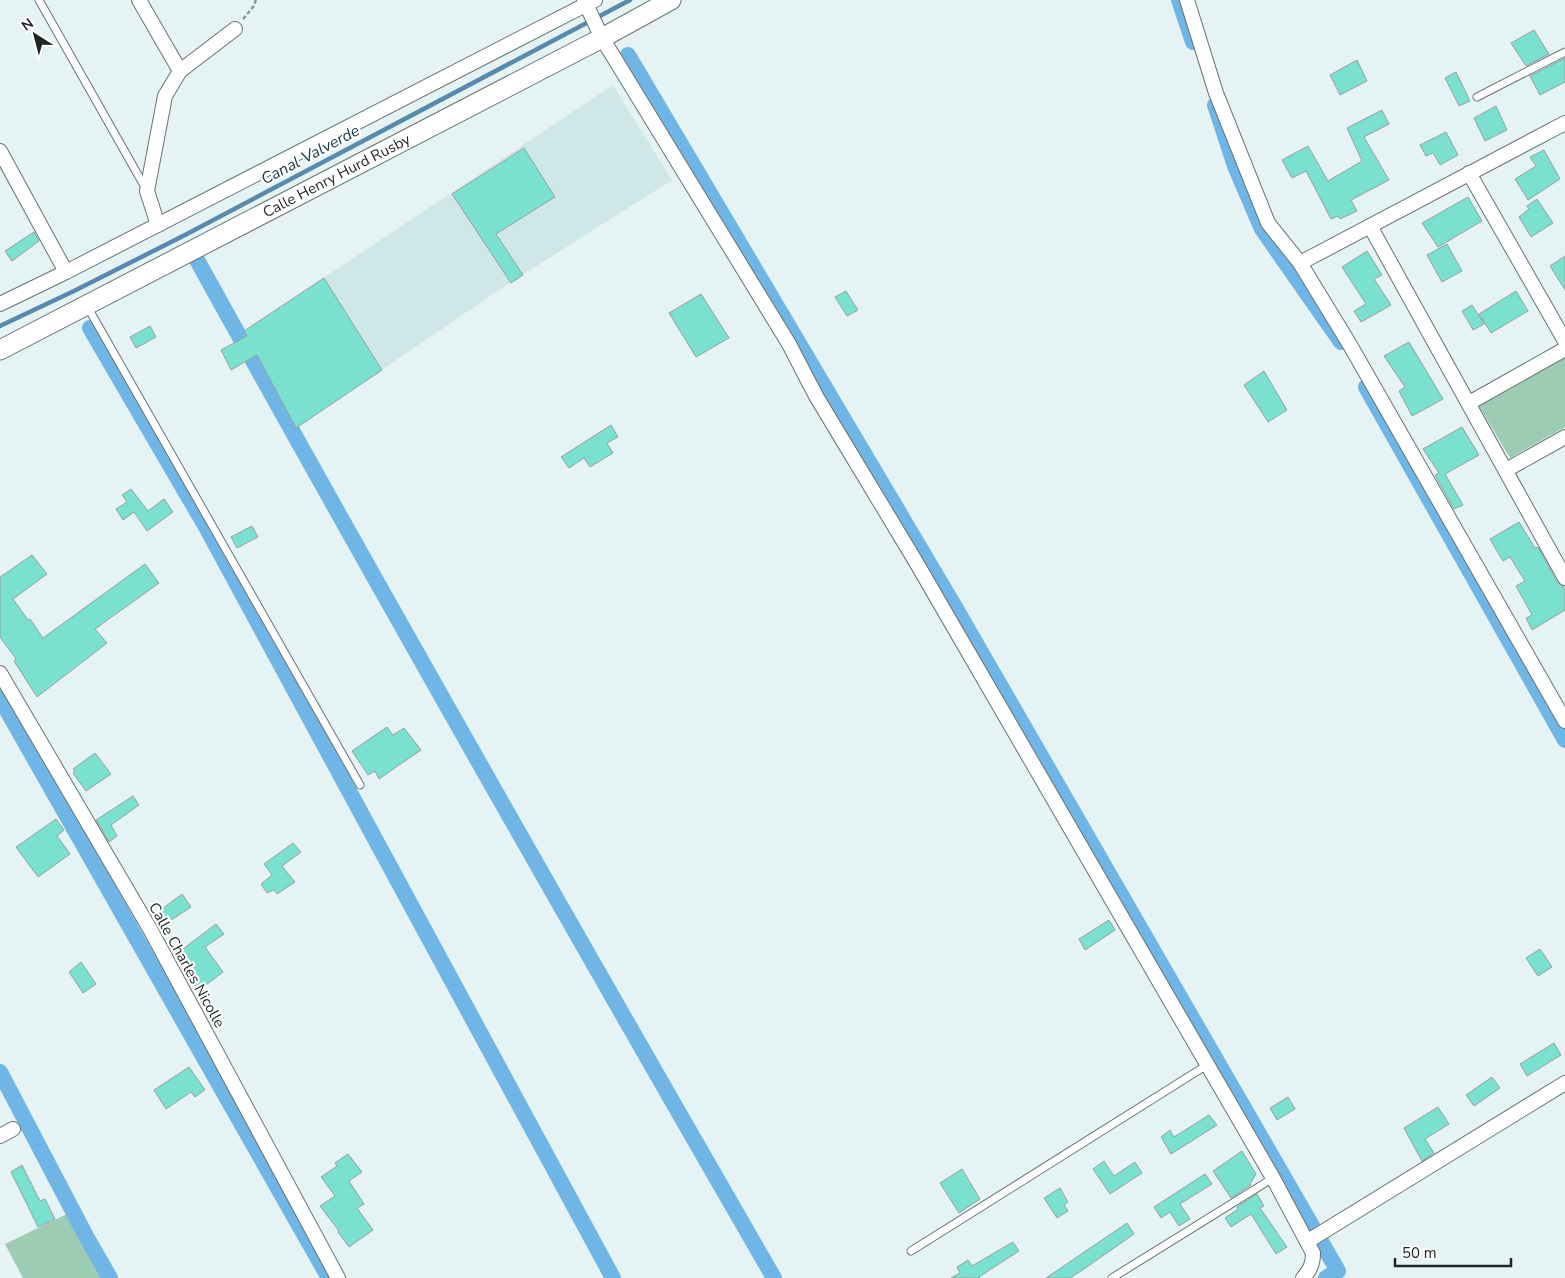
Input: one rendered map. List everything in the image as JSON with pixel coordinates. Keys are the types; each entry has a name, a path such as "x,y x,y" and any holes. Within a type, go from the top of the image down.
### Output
{"street":[{"path":"139,0 180,71"},
{"name":"Calle Henry Hurd Rusby","path":"0,350 87,306 599,33 671,0"},
{"path":"1187,0 1216,93 1268,222 1300,263 1350,345 1561,703 1565,721"},
{"path":"0,304 588,4 599,33 789,344 816,396 931,588 1273,1178 1313,1253 1313,1263 1309,1272 1303,1278"},
{"path":"158,225 147,191 165,96 180,71 234,29"},
{"path":"1300,263 1565,123"},
{"path":"0,151 66,272"},
{"path":"1469,173 1565,341"},
{"path":"1370,226 1565,578"},
{"path":"1469,403 1565,349"},
{"path":"1506,470 1565,436"},
{"name":"Calle Charles Nicolle","path":"0,673 150,929 338,1278"},
{"path":"1308,1242 1565,1083"},
{"path":"0,1136 13,1129"}],"lane":[{"path":"39,0 147,191"},
{"path":"1477,97 1565,52"},
{"path":"87,306 360,785"},
{"path":"911,1252 1207,1065"},
{"path":"1112,1278 1273,1178"}],"path":[{"path":"234,29 253,8 256,0"}],"shaded area":[{"path":"613,85 672,180 508,284 296,428 244,331"}],"green space":[{"path":"1565,358 1565,427 1510,458 1479,406"},
{"path":"73,1211 110,1278 23,1278 5,1244"}],"building":[{"path":"1534,30 1549,54 1526,66 1511,43"},
{"path":"1565,58 1565,82 1540,95 1530,76"},
{"path":"1357,60 1367,81 1340,95 1330,75"},
{"path":"1456,72 1470,101 1459,106 1445,78"},
{"path":"1496,106 1507,130 1485,141 1474,118"},
{"path":"1382,110 1389,124 1364,137 1389,180 1351,200 1357,211 1340,219 1338,216 1331,219 1306,171 1292,178 1282,160 1308,146 1328,181 1362,161 1347,128"},
{"path":"1446,132 1458,155 1440,165 1433,153 1426,156 1420,145"},
{"path":"524,148 555,197 496,234 523,275 511,283 452,194"},
{"path":"1544,150 1560,179 1528,200 1515,179 1536,166 1530,157"},
{"path":"1468,197 1482,221 1438,247 1422,223"},
{"path":"1537,199 1553,223 1531,237 1519,217 1529,209 1527,206"},
{"path":"34,232 39,241 12,261 5,251"},
{"path":"1447,244 1462,271 1442,282 1427,255"},
{"path":"1367,251 1382,275 1374,279 1391,305 1361,322 1354,311 1366,304 1342,267"},
{"path":"1565,256 1565,290 1550,266"},
{"path":"324,278 382,370 296,428 257,355 231,370 221,350 247,336 244,331"},
{"path":"846,291 858,310 847,316 835,297"},
{"path":"1516,291 1528,311 1491,333 1479,314"},
{"path":"701,294 729,338 696,357 669,313"},
{"path":"1472,305 1484,324 1473,330 1462,311"},
{"path":"150,326 156,337 136,348 130,337"},
{"path":"1409,342 1443,399 1412,416 1399,391 1405,387 1384,356"},
{"path":"1264,371 1287,410 1268,422 1244,385"},
{"path":"611,425 618,437 607,443 613,453 590,467 584,458 569,468 561,457"},
{"path":"1462,427 1479,455 1445,474 1463,505 1454,509 1435,475 1439,473 1423,449"},
{"path":"131,489 148,511 164,499 173,512 147,531 134,512 123,520 116,509 127,502 122,495"},
{"path":"1519,522 1535,548 1538,547 1557,582 1563,586 1565,591 1565,610 1532,630 1526,618 1532,615 1516,586 1525,581 1510,557 1503,561 1490,539"},
{"path":"252,526 258,537 237,548 231,537"},
{"path":"32,555 47,574 13,599 43,638 145,564 159,583 95,629 107,643 37,697 14,661 16,659 0,637 0,577"},
{"path":"387,727 393,735 404,728 421,750 379,779 375,771 368,775 352,751"},
{"path":"95,753 111,774 86,791 73,773 75,771 73,769"},
{"path":"133,796 139,805 111,825 117,836 109,842 96,820"},
{"path":"56,819 64,830 57,836 70,854 38,877 16,847"},
{"path":"293,843 301,852 282,866 295,882 277,894 274,890 267,893 261,884 272,875 264,864"},
{"path":"182,894 191,907 165,924 158,912"},
{"path":"1109,920 1115,930 1085,950 1079,939"},
{"path":"216,924 224,934 205,947 223,972 198,991 186,973 190,971 179,952"},
{"path":"1540,949 1552,967 1538,976 1526,958"},
{"path":"81,962 96,984 83,993 69,972"},
{"path":"1554,1043 1561,1055 1527,1076 1520,1064"},
{"path":"189,1067 205,1090 195,1097 191,1092 166,1109 154,1090"},
{"path":"1492,1077 1500,1088 1474,1106 1466,1095"},
{"path":"1288,1097 1295,1109 1277,1120 1270,1108"},
{"path":"1438,1107 1449,1124 1425,1139 1434,1153 1422,1161 1404,1128"},
{"path":"1209,1115 1217,1125 1171,1154 1161,1137 1170,1130 1174,1137"},
{"path":"1242,1151 1256,1174 1251,1185 1231,1198 1213,1171"},
{"path":"348,1154 362,1172 349,1181 364,1204 357,1208 373,1230 349,1247 320,1206 335,1196 321,1177 337,1166 335,1163"},
{"path":"1104,1161 1114,1176 1135,1162 1142,1173 1110,1194 1093,1169"},
{"path":"22,1165 40,1201 45,1199 55,1219 38,1227 11,1172"},
{"path":"962,1169 980,1199 959,1213 940,1183"},
{"path":"1205,1174 1212,1184 1180,1204 1190,1219 1179,1226 1170,1212 1161,1218 1154,1207"},
{"path":"1060,1188 1068,1202 1064,1205 1068,1211 1057,1218 1044,1198"},
{"path":"1257,1194 1264,1206 1260,1208 1287,1247 1276,1254 1251,1214 1231,1227 1225,1218 1238,1209 1237,1207"},
{"path":"1127,1223 1134,1234 1084,1269 1070,1278 1046,1278"},
{"path":"1013,1242 1019,1251 980,1278 951,1278 960,1273 957,1267 968,1260 972,1266"}],"waterway":[{"name":"Canal Valverde","path":"0,326 185,235 630,0"},
{"path":"1179,0 1193,42"},
{"path":"628,55 955,607 1338,1271 1326,1278"},
{"path":"1215,105 1235,166 1262,229 1341,342"},
{"path":"197,260 483,770 774,1278"},
{"path":"90,328 206,527 613,1278"},
{"path":"1366,387 1565,740"},
{"path":"0,698 329,1278"},
{"path":"0,1072 110,1278"}]}
